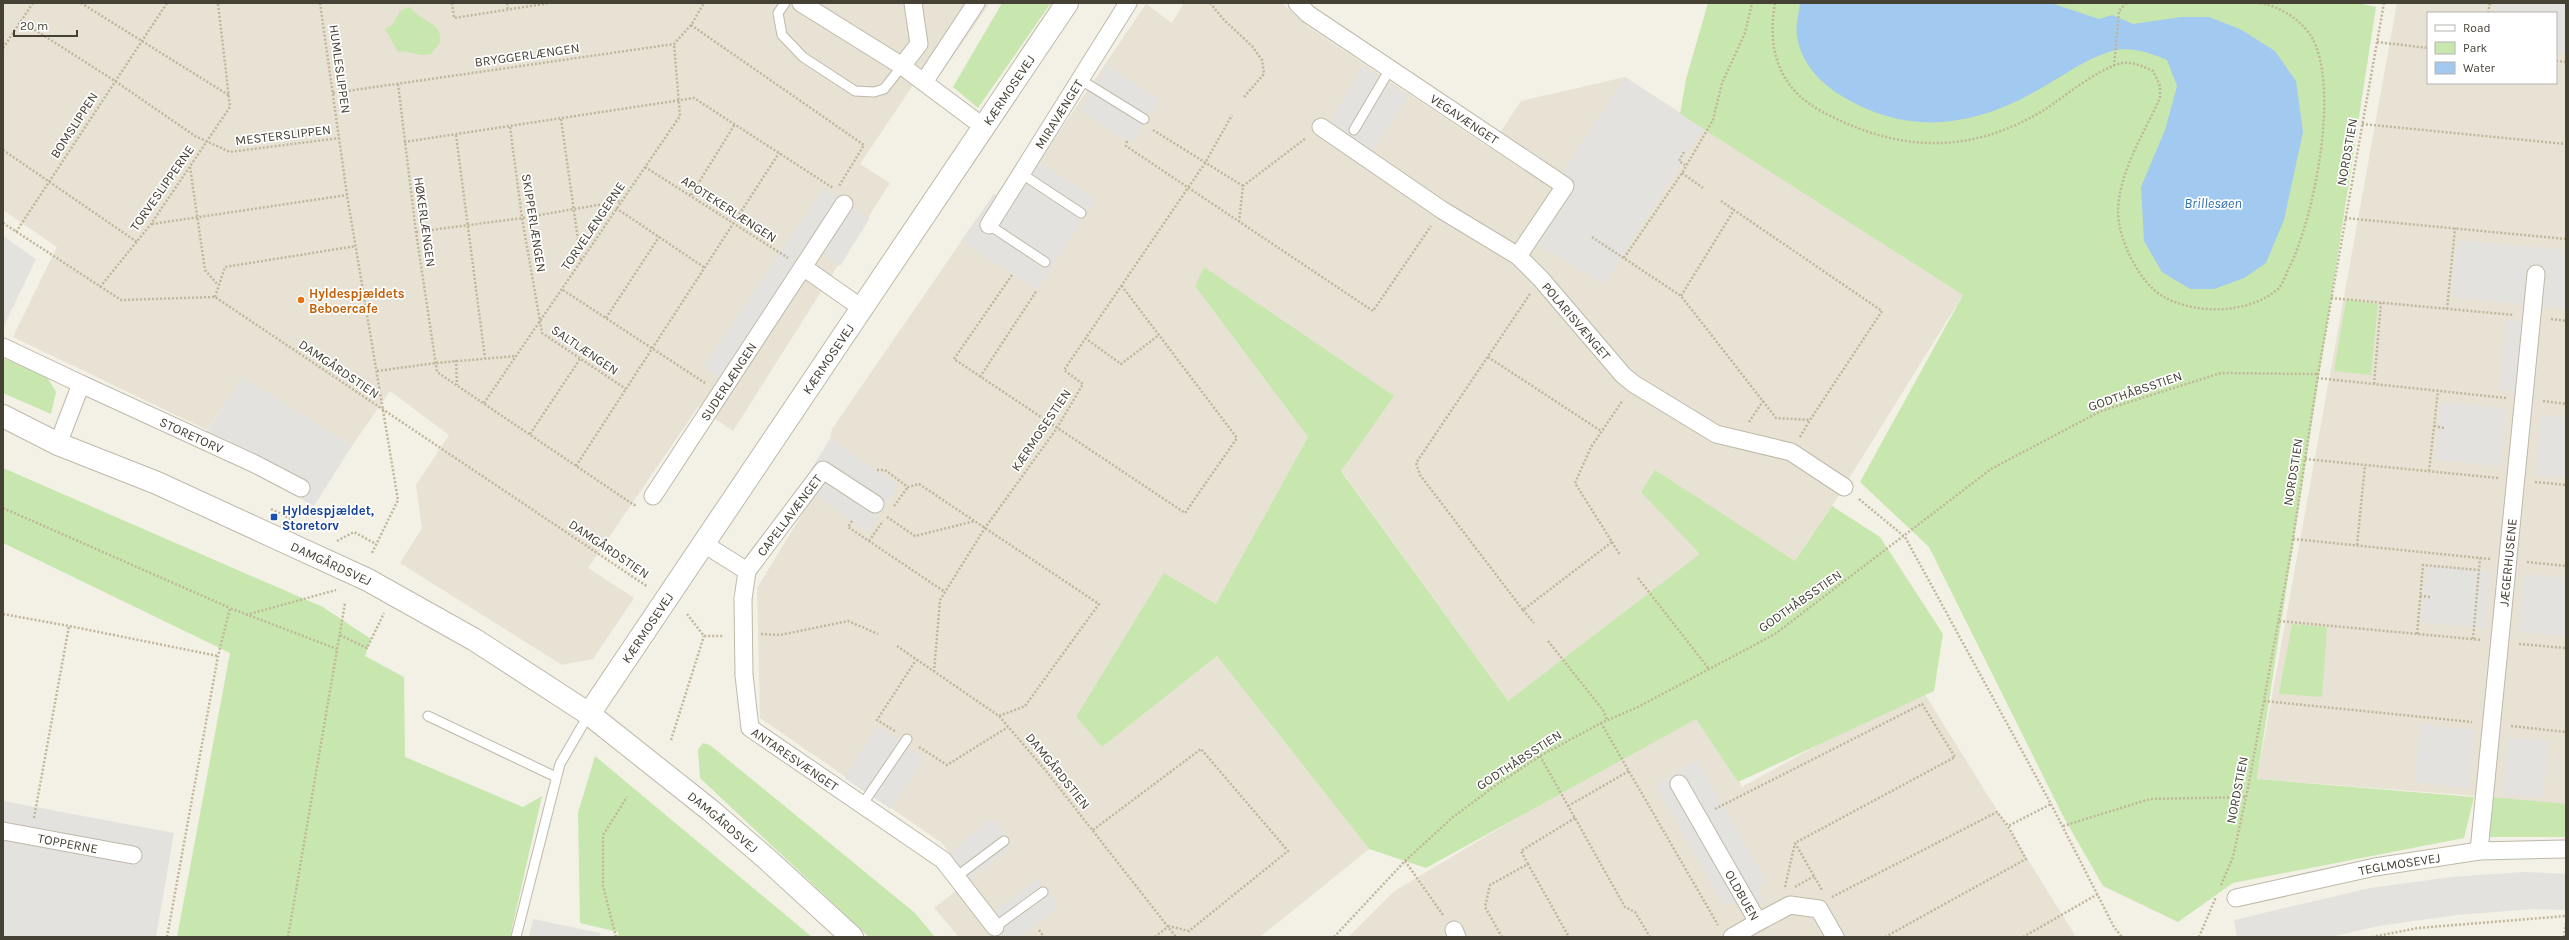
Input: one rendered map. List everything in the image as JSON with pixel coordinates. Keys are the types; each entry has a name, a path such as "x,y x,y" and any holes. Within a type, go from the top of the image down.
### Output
{"street":[{"path":"802,3 902,66 985,128"},
{"path":"902,66 919,44 913,3"},
{"path":"924,82 976,3"},
{"name":"KÆRMOSEVEJ","path":"589,714 985,128 1067,3"},
{"name":"MIRAVÆNGET","path":"989,225 1128,3"},
{"name":"VEGAVÆNGET","path":"1297,3 1308,14 1565,186 1518,256"},
{"name":"POLARISVÆNGET","path":"1321,127 1442,210 1518,256 1541,279 1622,376 1716,434 1791,452 1844,487"},
{"name":"SUDERLÆNGEN","path":"653,496 844,204"},
{"path":"803,267 863,309"},
{"name":"JÆGERHUSENE","path":"2479,851 2536,274"},
{"name":"STORETORV","path":"3,347 253,463 301,488"},
{"path":"58,444 81,384"},
{"name":"DAMGÅRDSVEJ","path":"3,416 58,444 157,483 361,577 389,603 475,640 589,714 727,825 852,937"},
{"name":"DAMGÅRDSVEJ","path":"3,432 58,444"},
{"name":"CAPELLAVÆNGET","path":"747,571 823,470 875,504"},
{"path":"704,544 747,571"},
{"name":"ANTARESVÆNGET","path":"747,571 743,599 744,675 750,728 943,860 995,927"},
{"name":"OLDBUEN","path":"1679,784 1758,922 1790,905 1819,909 1835,937"},
{"name":"TOPPERNE","path":"3,831 133,855"},
{"name":"TEGLMOSEVEJ","path":"2236,898 2375,867 2479,851 2566,849"},
{"path":"1727,934 1758,922"}],"lane":[{"path":"785,3 778,13 782,35 804,57 855,91 874,92 884,89 902,66"},
{"path":"1354,130 1390,69"},
{"path":"1081,80 1144,118"},
{"path":"1022,174 1081,214"},
{"path":"989,225 1045,262"},
{"path":"516,937 560,764 589,714"},
{"path":"428,716 556,777"},
{"path":"862,805 907,739"},
{"path":"956,877 1004,841"},
{"path":"995,927 1043,892"}],"path":[{"path":"3,48 33,3"},
{"path":"81,3 230,96"},
{"path":"142,41 167,3"},
{"name":"TORVESLIPPERNE","path":"100,287 151,224 230,107 230,96 218,3"},
{"name":"HUMLESLIPPEN","path":"320,3 347,195 398,500 372,553"},
{"path":"452,3 454,18 550,3"},
{"path":"506,3 508,10"},
{"path":"674,44 691,25 704,3"},
{"path":"1210,3 1262,60 1264,74 1244,97"},
{"path":"1624,258 1682,173 1685,165 1714,120 1722,83 1745,33 1752,3"},
{"path":"1775,3 1772,44 1786,82 1812,106 1849,126 1911,143 1949,144 1995,132 2043,110 2108,67 2129,63 2153,71 2160,86 2160,98 2125,175 2118,211 2125,242 2137,272 2163,297 2205,310 2246,307 2279,288 2306,227 2319,165 2324,114 2321,68 2311,36 2292,16 2266,4 2258,3"},
{"path":"2114,66 2116,59 2119,11 2126,3"},
{"name":"NORDSTIEN","path":"2199,937 2233,857 2246,797 2279,621 2317,378 2384,3"},
{"name":"MESTERSLIPPEN","path":"21,21 116,81 195,136 207,140 230,152 339,138"},
{"path":"404,142 694,98 836,190 864,145 691,25"},
{"name":"BOMSLIPPEN","path":"16,232 142,41"},
{"path":"2377,42 2427,48"},
{"name":"BRYGGERLÆNGEN","path":"332,93 674,44"},
{"name":"TORVELÆNGERNE","path":"484,403 563,290 616,208 680,116 680,101 674,44"},
{"name":"HØKERLÆNGEN","path":"398,84 416,232 436,363"},
{"name":"KÆRMOSESTIEN","path":"934,672 940,600 985,528 1057,428 1083,384 1064,370 1205,163 1232,115"},
{"path":"1144,118 1145,125 1242,186"},
{"path":"561,119 582,261"},
{"path":"691,195 735,124"},
{"path":"2362,124 2566,144"},
{"name":"SKIPPERLÆNGEN","path":"510,126 522,218 540,323"},
{"path":"1239,222 1242,186 1321,127"},
{"path":"456,135 469,225 485,358"},
{"path":"1127,141 1126,146 1373,311 1442,210"},
{"path":"3,150 137,242"},
{"path":"1684,152 1679,161 1685,165"},
{"path":"576,466 779,153"},
{"path":"190,167 205,270 219,285"},
{"name":"APOTEKERLÆNGEN","path":"645,167 803,267"},
{"path":"1682,173 1703,188"},
{"path":"151,224 347,195"},
{"path":"416,232 522,218 621,201"},
{"path":"1592,237 1681,296 1776,418 1810,420 1882,310 1721,201"},
{"path":"616,208 705,268"},
{"path":"1681,296 1734,210"},
{"path":"2346,218 2566,239"},
{"path":"3,223 121,300 215,297 225,267 356,246"},
{"path":"2447,309 2455,228"},
{"path":"606,318 659,237"},
{"path":"1012,275 954,359 1186,513 1237,438 1121,285"},
{"path":"1534,623 1420,475 1416,464 1541,279"},
{"path":"563,290 720,392"},
{"path":"980,377 1036,290"},
{"name":"DAMGÅRDSTIEN","path":"215,297 648,587"},
{"path":"2331,298 2566,321"},
{"path":"2374,384 2381,303"},
{"name":"SALTLÆNGEN","path":"540,323 542,333 626,389"},
{"path":"1085,338 1121,364 1159,335"},
{"path":"377,371 456,360 517,356"},
{"path":"1488,357 1601,431"},
{"path":"530,434 580,359"},
{"path":"456,360 457,386"},
{"path":"436,363 437,372 634,505 653,496"},
{"name":"GODTHÅBSSTIEN","path":"1336,936 1405,862 1453,817 1540,756 1606,720 1638,707 1775,634 1905,537 1992,469 2101,411 2221,373 2318,374"},
{"path":"2317,378 2566,404"},
{"path":"1620,555 1575,483 1591,447 1634,384"},
{"path":"2429,471 2438,391"},
{"path":"1739,440 1763,401"},
{"path":"2434,426 2444,428"},
{"path":"2305,459 2566,485"},
{"path":"2357,545 2365,464"},
{"path":"877,470 885,470 908,487 919,484 1099,604 1025,706 999,716"},
{"path":"1844,487 1905,537 2052,804 2114,927 2122,937"},
{"path":"875,504 886,516 915,536 975,521"},
{"path":"3,508 246,615 337,649"},
{"path":"852,521 848,527 945,592"},
{"path":"337,541 354,532 376,544"},
{"path":"2293,539 2566,566"},
{"path":"1523,610 1612,542"},
{"path":"2473,639 2480,558"},
{"path":"2417,634 2423,565 2479,570"},
{"path":"1638,578 1709,670"},
{"path":"246,615 334,589 341,592"},
{"path":"2420,596 2431,597"},
{"path":"288,937 345,603"},
{"path":"377,609 389,603"},
{"path":"340,635 367,648 389,603"},
{"path":"167,937 218,656 230,608"},
{"path":"3,614 218,656"},
{"path":"687,614 704,636"},
{"path":"758,634 780,635 848,621 878,634"},
{"path":"2279,621 2566,648"},
{"path":"31,836 68,626"},
{"path":"704,636 727,635"},
{"path":"670,740 704,636"},
{"path":"1548,641 1603,710 1606,720"},
{"name":"DAMGÅRDSTIEN","path":"897,646 999,716 1093,830 1176,937"},
{"path":"916,660 878,720 947,765 1008,727"},
{"path":"2264,700 2566,732"},
{"path":"1698,817 1922,704 1955,757 1795,843 1784,893"},
{"path":"1601,723 1727,934"},
{"path":"1093,830 1201,749 1288,851 1189,931 1168,926 1155,937"},
{"path":"1540,756 1625,907 1635,912 1650,937"},
{"path":"1568,806 1629,771"},
{"path":"616,937 603,886 603,835 627,797"},
{"path":"2063,826 2150,799 2246,797"},
{"path":"2008,826 2052,804"},
{"path":"1828,899 1997,812 2008,826 2026,859 1885,937"},
{"path":"1570,937 1521,851 1575,818"},
{"path":"1795,843 1824,893"},
{"path":"1405,862 1455,934"},
{"path":"1502,937 1485,906 1490,885 1528,864"},
{"path":"2022,937 2098,894"},
{"path":"2372,937 2418,928 2566,916"},
{"path":"2564,937 2566,923"},
{"path":"1039,930 1044,937"}],"shaded area":[{"path":"3,3 990,3 940,75 926,66 860,164 890,183 733,431 698,407 588,568 634,598 593,659 562,665 400,563 422,528 416,485 449,435 390,391 352,446 242,377 207,430 13,337 57,247 3,210"},
{"path":"1184,3 1282,3 1307,26 1490,148 1521,101 1625,77 1963,295 1832,506 1795,561 1655,471 1642,492 1701,554 1508,701 1341,470 1195,286 1308,437 1216,605 1076,717 1102,747 1217,656 1369,849 1260,937 959,937 934,908 970,880 942,843 760,718 757,588 814,495 801,486 830,439 832,429 994,194 1010,204 1146,4 1172,23"},
{"path":"2397,3 2566,3 2566,808 2503,802 2490,797 2257,779"},
{"path":"2494,3 2566,3 2566,54 2557,53 2557,12 2493,12"},
{"path":"1107,65 1159,100 1132,144 1080,111"},
{"path":"1362,66 1408,96 1373,150 1330,122"},
{"path":"1625,77 1703,129 1604,285 1522,234"},
{"path":"1038,161 1096,199 1037,290 961,241 994,194 1010,204"},
{"path":"824,188 870,218 840,266 810,246 719,378 703,366"},
{"path":"3,236 36,259 3,328"},
{"path":"2457,240 2566,250 2566,309 2451,297"},
{"path":"2506,320 2540,322 2534,392 2499,390"},
{"path":"242,377 352,446 314,506 199,443"},
{"path":"2441,402 2506,408 2501,466 2435,460"},
{"path":"2541,416 2566,417 2566,478 2536,475"},
{"path":"830,439 898,485 868,532 801,486"},
{"path":"2426,565 2490,571 2485,629 2421,622"},
{"path":"2524,574 2566,578 2566,636 2519,632"},
{"path":"1921,688 2076,937 1348,937 1393,892 1700,708 1742,787"},
{"path":"2420,724 2475,730 2469,788 2415,782"},
{"path":"877,726 924,758 891,809 844,778"},
{"path":"2509,737 2548,741 2543,798 2503,794"},
{"path":"1697,760 1767,883 1758,888 1764,900 1742,913 1734,901 1724,907 1656,785"},
{"path":"3,801 174,833 156,937 3,937"},
{"path":"992,818 1014,846 970,880 950,853"},
{"path":"2524,872 2566,874 2566,910 2533,909 2457,915 2378,926 2332,937 2237,937 2234,920 2370,888 2452,877"},
{"path":"1038,878 1059,906 1020,937 993,937 981,921"},
{"path":"533,919 600,933 600,937 529,937"}],"green space":[{"path":"1002,3 1051,3 978,108 953,87"},
{"path":"1708,3 2356,3 2376,7 2257,779 2474,797 2464,838 2233,883 2178,922 2103,886 2063,816 1929,547 1860,482 1963,295 1680,114 1686,79"},
{"path":"410,7 414,12 430,22 438,30 440,43 431,54 422,55 402,51 398,52 385,29 392,25 401,10"},
{"path":"1204,267 1394,396 1341,471 1508,701 1700,554 1641,492 1655,470 1795,561 1832,506 1880,537 1943,634 1934,691 1738,782 1696,719 1426,868 1369,849 1217,656 1102,747 1076,717 1164,573 1216,604 1308,437 1195,286"},
{"path":"2346,300 2378,304 2371,375 2334,371"},
{"path":"3,358 47,377 56,392 51,414 3,393"},
{"path":"3,468 323,607 371,639 365,656 404,677 405,757 523,807 542,796 510,937 177,937 230,653 3,543"},
{"path":"2292,624 2327,627 2322,697 2279,694"},
{"path":"703,743 710,745 915,913 935,937 869,937 700,778 698,750"},
{"path":"595,756 812,937 618,937 618,932 580,923 578,813"},
{"path":"2490,797 2566,804 2566,837 2487,837"}],"water":[{"name":"Brillesøen","path":"1800,3 2051,3 2099,19 2112,15 2133,24 2181,17 2209,17 2240,29 2275,51 2296,81 2303,132 2284,220 2266,263 2244,278 2214,289 2190,289 2162,272 2144,241 2141,187 2165,130 2177,86 2167,60 2133,50 2126,49 2112,51 2080,65 2029,95 1981,115 1958,120 1934,122 1911,121 1887,116 1864,108 1832,90 1818,77 1802,54 1799,45 1796,28"}],"place":[{"name":"Hyldespjældets Beboercafe","path":"301,300"},
{"name":"Hyldespjældet, Storetorv","path":"274,517"}]}
